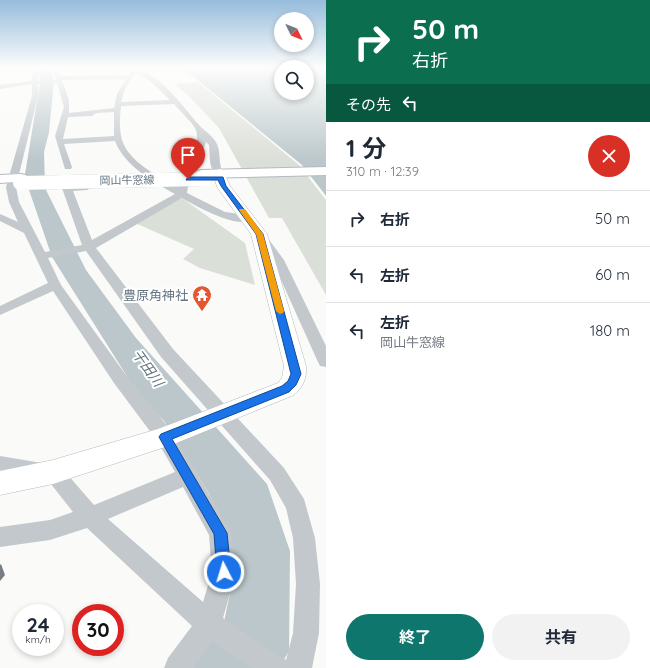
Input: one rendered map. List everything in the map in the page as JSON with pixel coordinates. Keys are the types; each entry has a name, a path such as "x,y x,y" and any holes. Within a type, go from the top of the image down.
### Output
{"main road":[{"name":"岡山牛窓線","path":"220,176 326,171"},
{"name":"岡山牛窓線","path":"11,181 326,175"}],"street":[{"path":"34,98 11,181 11,191 14,202 28,231 44,255 56,285 120,379 170,435 187,476 220,533 224,572 215,628 178,668"},
{"path":"65,98 67,107 60,142 68,167"},
{"path":"118,98 118,138 119,143 129,156 164,184 218,215 254,226"},
{"path":"172,98 199,132 213,144 215,166 224,186 278,260 326,362"},
{"path":"65,115 92,114 92,111 117,107 176,102"},
{"path":"182,194 186,168 202,143 199,132"},
{"path":"60,142 118,138"},
{"path":"164,184 67,188 86,248 216,417 277,474 296,506 304,538 308,584 306,633 298,668"},
{"path":"44,255 86,248 182,194"},
{"path":"0,217 28,231"},
{"path":"0,228 13,223"},
{"path":"0,483 53,472 170,435 286,389 293,382 296,374 254,226"},
{"path":"0,311 56,285"},
{"path":"0,464 53,472 90,517 215,628 276,668"},
{"path":"0,537 50,530 90,517 187,476"}],"shaded area":[{"path":"191,98 218,98 299,165 326,200 326,295 282,218 269,218 219,128"},
{"path":"182,198 245,243 255,285 200,268 183,259 194,249 135,223"}],"water":[{"name":"干田川","path":"37,98 52,98 49,132 44,152 45,188 86,270 136,338 267,484 290,551 289,651 279,668 191,668 224,622 235,569 227,528 208,492 164,421 140,397 52,257 25,174"},
{"path":"220,98 314,100 314,98 326,98 326,196 302,165"}],"slow traffic":[{"path":"243,210 259,234 280,311"}],"place":[{"name":"豊原角神社","path":"202,312"}],"route":[{"path":"188,179 221,178 224,186 259,234 296,374 293,382 286,389 165,437 220,533 224,572"}]}
